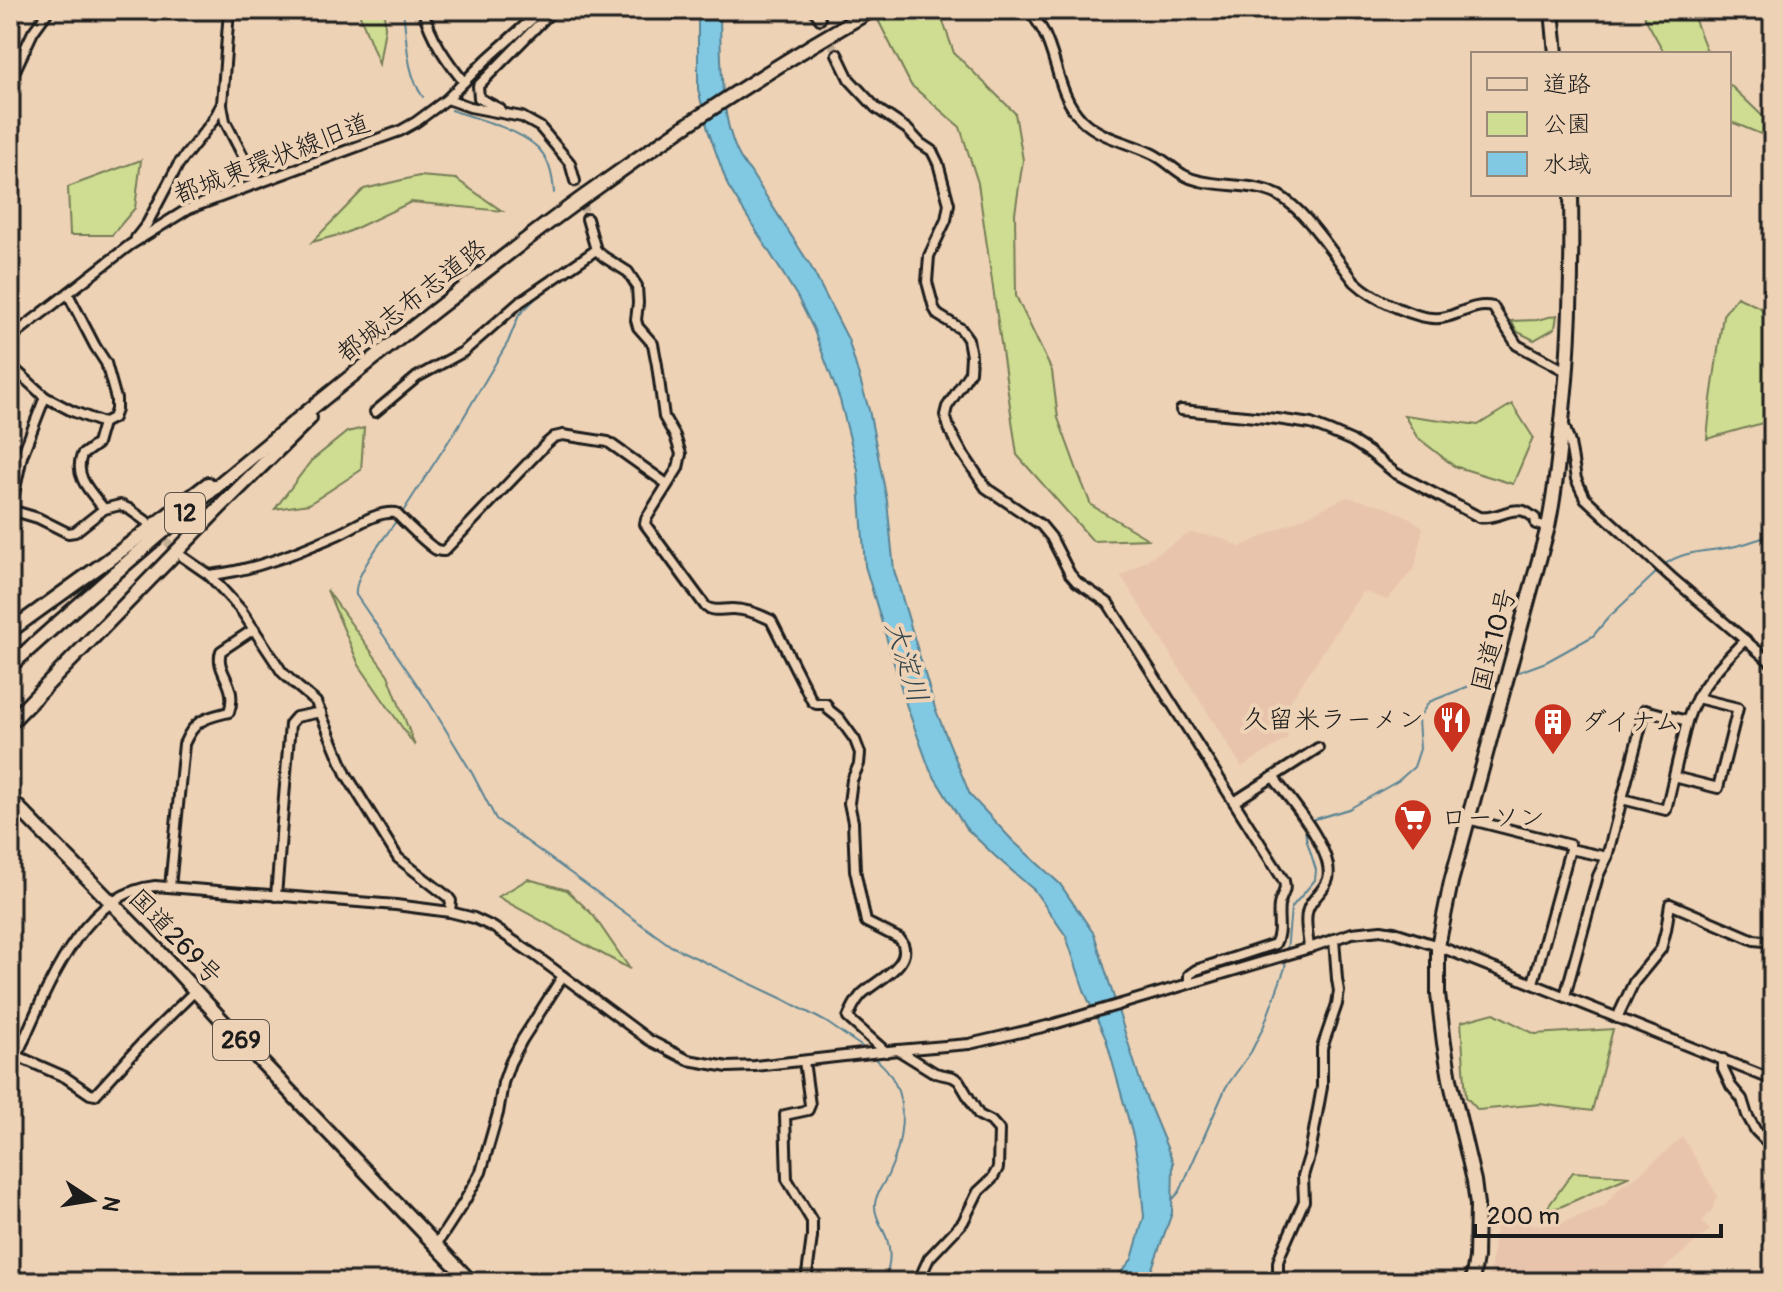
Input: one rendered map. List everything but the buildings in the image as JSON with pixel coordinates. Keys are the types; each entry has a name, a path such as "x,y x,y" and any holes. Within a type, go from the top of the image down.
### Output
{"highway":[{"name":"都城志布志道路","path":"10,666 270,441 590,191 770,72 872,10"},
{"path":"1552,10 1556,52"},
{"name":"国道10号","path":"1472,1282 1476,1258 1477,1205 1444,1043 1438,994 1438,946 1451,882 1548,527 1563,421 1571,196"},
{"path":"10,631 364,366"},
{"path":"11,722 219,508 364,366"},
{"name":"国道269号","path":"10,799 196,990 471,1282"}],"street":[{"path":"10,81 33,32 49,10"},
{"path":"229,10 222,104 225,121 257,183"},
{"path":"423,10 435,41 464,82"},
{"name":"都城東環状線旧道","path":"10,338 130,245 188,209 400,131 416,122 447,99 542,10"},
{"path":"510,114 479,98 478,86 553,10"},
{"path":"814,10 820,19"},
{"path":"1030,10 1043,32 1068,101 1092,129 1152,154 1184,177 1265,189 1280,196 1306,219 1364,290 1419,316 1435,319 1474,306 1493,307 1517,345 1566,371"},
{"path":"837,54 849,79 876,108 932,151 938,163 949,204 946,220 929,256 927,282 931,302 938,315 961,329 968,339 971,356 970,372 947,407 945,415 950,431 986,488 1041,525 1051,537 1070,574 1108,603 1284,881 1286,888 1279,906 1275,944 1196,970 1189,975 1189,983"},
{"path":"447,99 470,107 522,117 545,132 570,163 575,181"},
{"path":"130,245 147,224 178,165 212,122 222,104"},
{"path":"587,219 596,250 628,272 637,286 636,320 638,327 653,344 664,417 681,454 678,468 645,524 706,607 714,611 747,611 771,620 812,701 826,704 839,718 855,740 860,753 849,803 855,870 866,922 900,939 905,951 896,967 861,995 848,1018 881,1052"},
{"path":"375,412 417,377 463,352 520,302 596,250"},
{"path":"68,294 106,363 116,399 113,418 103,423 97,444 82,455 78,470 104,509"},
{"path":"10,365 45,397 103,423"},
{"path":"45,397 22,456 10,511 38,518 68,533 75,532 104,509 120,505 146,521"},
{"path":"1181,410 1311,424 1352,441 1395,473 1479,517 1488,519 1512,511 1523,511 1535,518 1536,524 1548,527"},
{"path":"1563,421 1576,479 1585,498 1773,664"},
{"path":"209,575 232,573 272,561 389,512 396,513 437,550 444,551 546,444 554,437 563,435 608,442 667,484"},
{"path":"10,451 22,456"},
{"path":"183,557 209,575 241,610 282,672 316,702 346,774 398,858 448,897 451,901 450,912"},
{"path":"170,887 184,744 203,719 229,712 231,689 219,656 221,651 254,629"},
{"path":"1622,799 1666,810 1693,703 1715,670 1745,640"},
{"path":"1674,777 1718,788 1738,708 1697,698"},
{"path":"1565,996 1598,876 1607,857 1645,710 1687,721"},
{"path":"276,896 290,724 296,717 321,712"},
{"path":"1234,802 1318,748"},
{"path":"1273,777 1314,832 1329,868 1325,885 1306,913 1308,948"},
{"path":"1468,819 1570,845 1533,983"},
{"path":"1570,849 1607,857"},
{"path":"10,1070 65,956 99,911 125,893 143,887 170,887 396,905 474,918 493,927 649,1040 688,1060 728,1067 969,1044 1085,1015 1352,933 1381,930 1438,946 1773,1080"},
{"path":"1617,1018 1634,982 1661,949 1670,904 1754,940 1773,942"},
{"path":"1278,1282 1278,1262 1304,1201 1303,1176 1322,1087 1322,1048 1337,1004 1339,991 1334,939"},
{"path":"436,1245 481,1172 510,1063 563,976"},
{"path":"17,1056 65,1077 95,1095 196,990"},
{"path":"10,1031 24,1040"},
{"path":"898,1050 935,1073 959,1081 979,1115 999,1130 998,1168 992,1179 978,1192 963,1222 929,1258 918,1282"},
{"path":"1723,1059 1723,1069 1742,1099 1747,1115 1756,1131 1773,1148"},
{"path":"804,1061 810,1105 808,1110 785,1115 787,1179 812,1221 806,1282"}],"shaded area":[{"path":"1347,497 1381,505 1423,527 1415,567 1387,600 1363,591 1285,709 1288,738 1242,767 1121,576 1190,533 1220,537 1240,547"},
{"path":"1683,1137 1717,1195 1712,1210 1702,1222 1710,1230 1648,1282 1489,1282 1496,1226 1501,1220 1559,1224 1604,1206 1621,1186"}],"green space":[{"path":"358,10 384,10 385,28 379,64"},
{"path":"873,10 939,10 954,53 1015,113 1023,160 1015,213 1016,296 1052,371 1058,418 1091,505 1148,539 1093,541 1017,455 978,183 960,127 911,85"},
{"path":"1644,10 1691,10 1707,52 1664,52 1645,18"},
{"path":"1731,86 1773,126 1773,139 1731,122"},
{"path":"141,160 135,208 112,235 70,235 68,187"},
{"path":"419,176 456,179 502,211 411,202 346,233 312,242 364,189"},
{"path":"1737,297 1761,308 1773,338 1773,420 1707,439 1723,315"},
{"path":"1557,315 1555,328 1534,340 1518,332 1511,321 1537,320"},
{"path":"1512,404 1533,437 1513,484 1454,466 1417,437 1404,415 1478,425"},
{"path":"364,428 361,470 309,504 275,509 311,461 347,432"},
{"path":"327,590 388,675 415,746 359,665"},
{"path":"528,879 567,890 593,915 630,969 498,897"},
{"path":"1494,1013 1535,1034 1613,1029 1592,1111 1540,1104 1478,1110 1466,1097 1461,1022"},
{"path":"1573,1172 1630,1176 1545,1211"}],"water":[{"name":"大淀川","path":"698,10 720,10 723,95 732,138 740,156 810,265 848,339 869,410 887,501 894,570 935,708 970,795 1013,841 1060,884 1094,934 1143,1090 1173,1162 1172,1213 1147,1282 1117,1282 1132,1259 1144,1217 1133,1136 1106,1039 1085,993 1066,936 1034,890 965,827 930,770 907,707 865,566 858,470 840,400 813,328 797,296 728,186 708,130 698,89"}],"waterway":[{"path":"403,10 410,67 423,97"},
{"path":"451,110 508,129 537,147 550,168 554,193"},
{"path":"402,513 459,425 508,342 519,315 536,298"},
{"path":"397,520 364,567 356,595 429,702 496,819 671,946 785,1000 826,1022 867,1050"},
{"path":"1664,565 1680,556 1736,546 1773,535"},
{"path":"1519,672 1546,662 1593,636 1659,570"},
{"path":"1312,820 1349,809 1398,781 1414,767 1420,749 1418,719 1429,702 1482,681"},
{"path":"1287,951 1291,908 1315,880 1316,870 1306,838 1307,825"},
{"path":"1173,1199 1180,1191 1226,1087 1251,1052 1263,1028 1285,968 1286,957"},
{"path":"872,1055 896,1085 902,1111 897,1151 875,1204 889,1250 885,1282"}],"tunnel":[{"path":"820,19 837,54"},
{"path":"575,181 587,219"},
{"path":"158,533 180,554"}],"place":[{"name":"久留米ラーメン","path":"1452,754"},
{"name":"ダイナム","path":"1553,756"},
{"name":"ローソン","path":"1413,852"}]}
